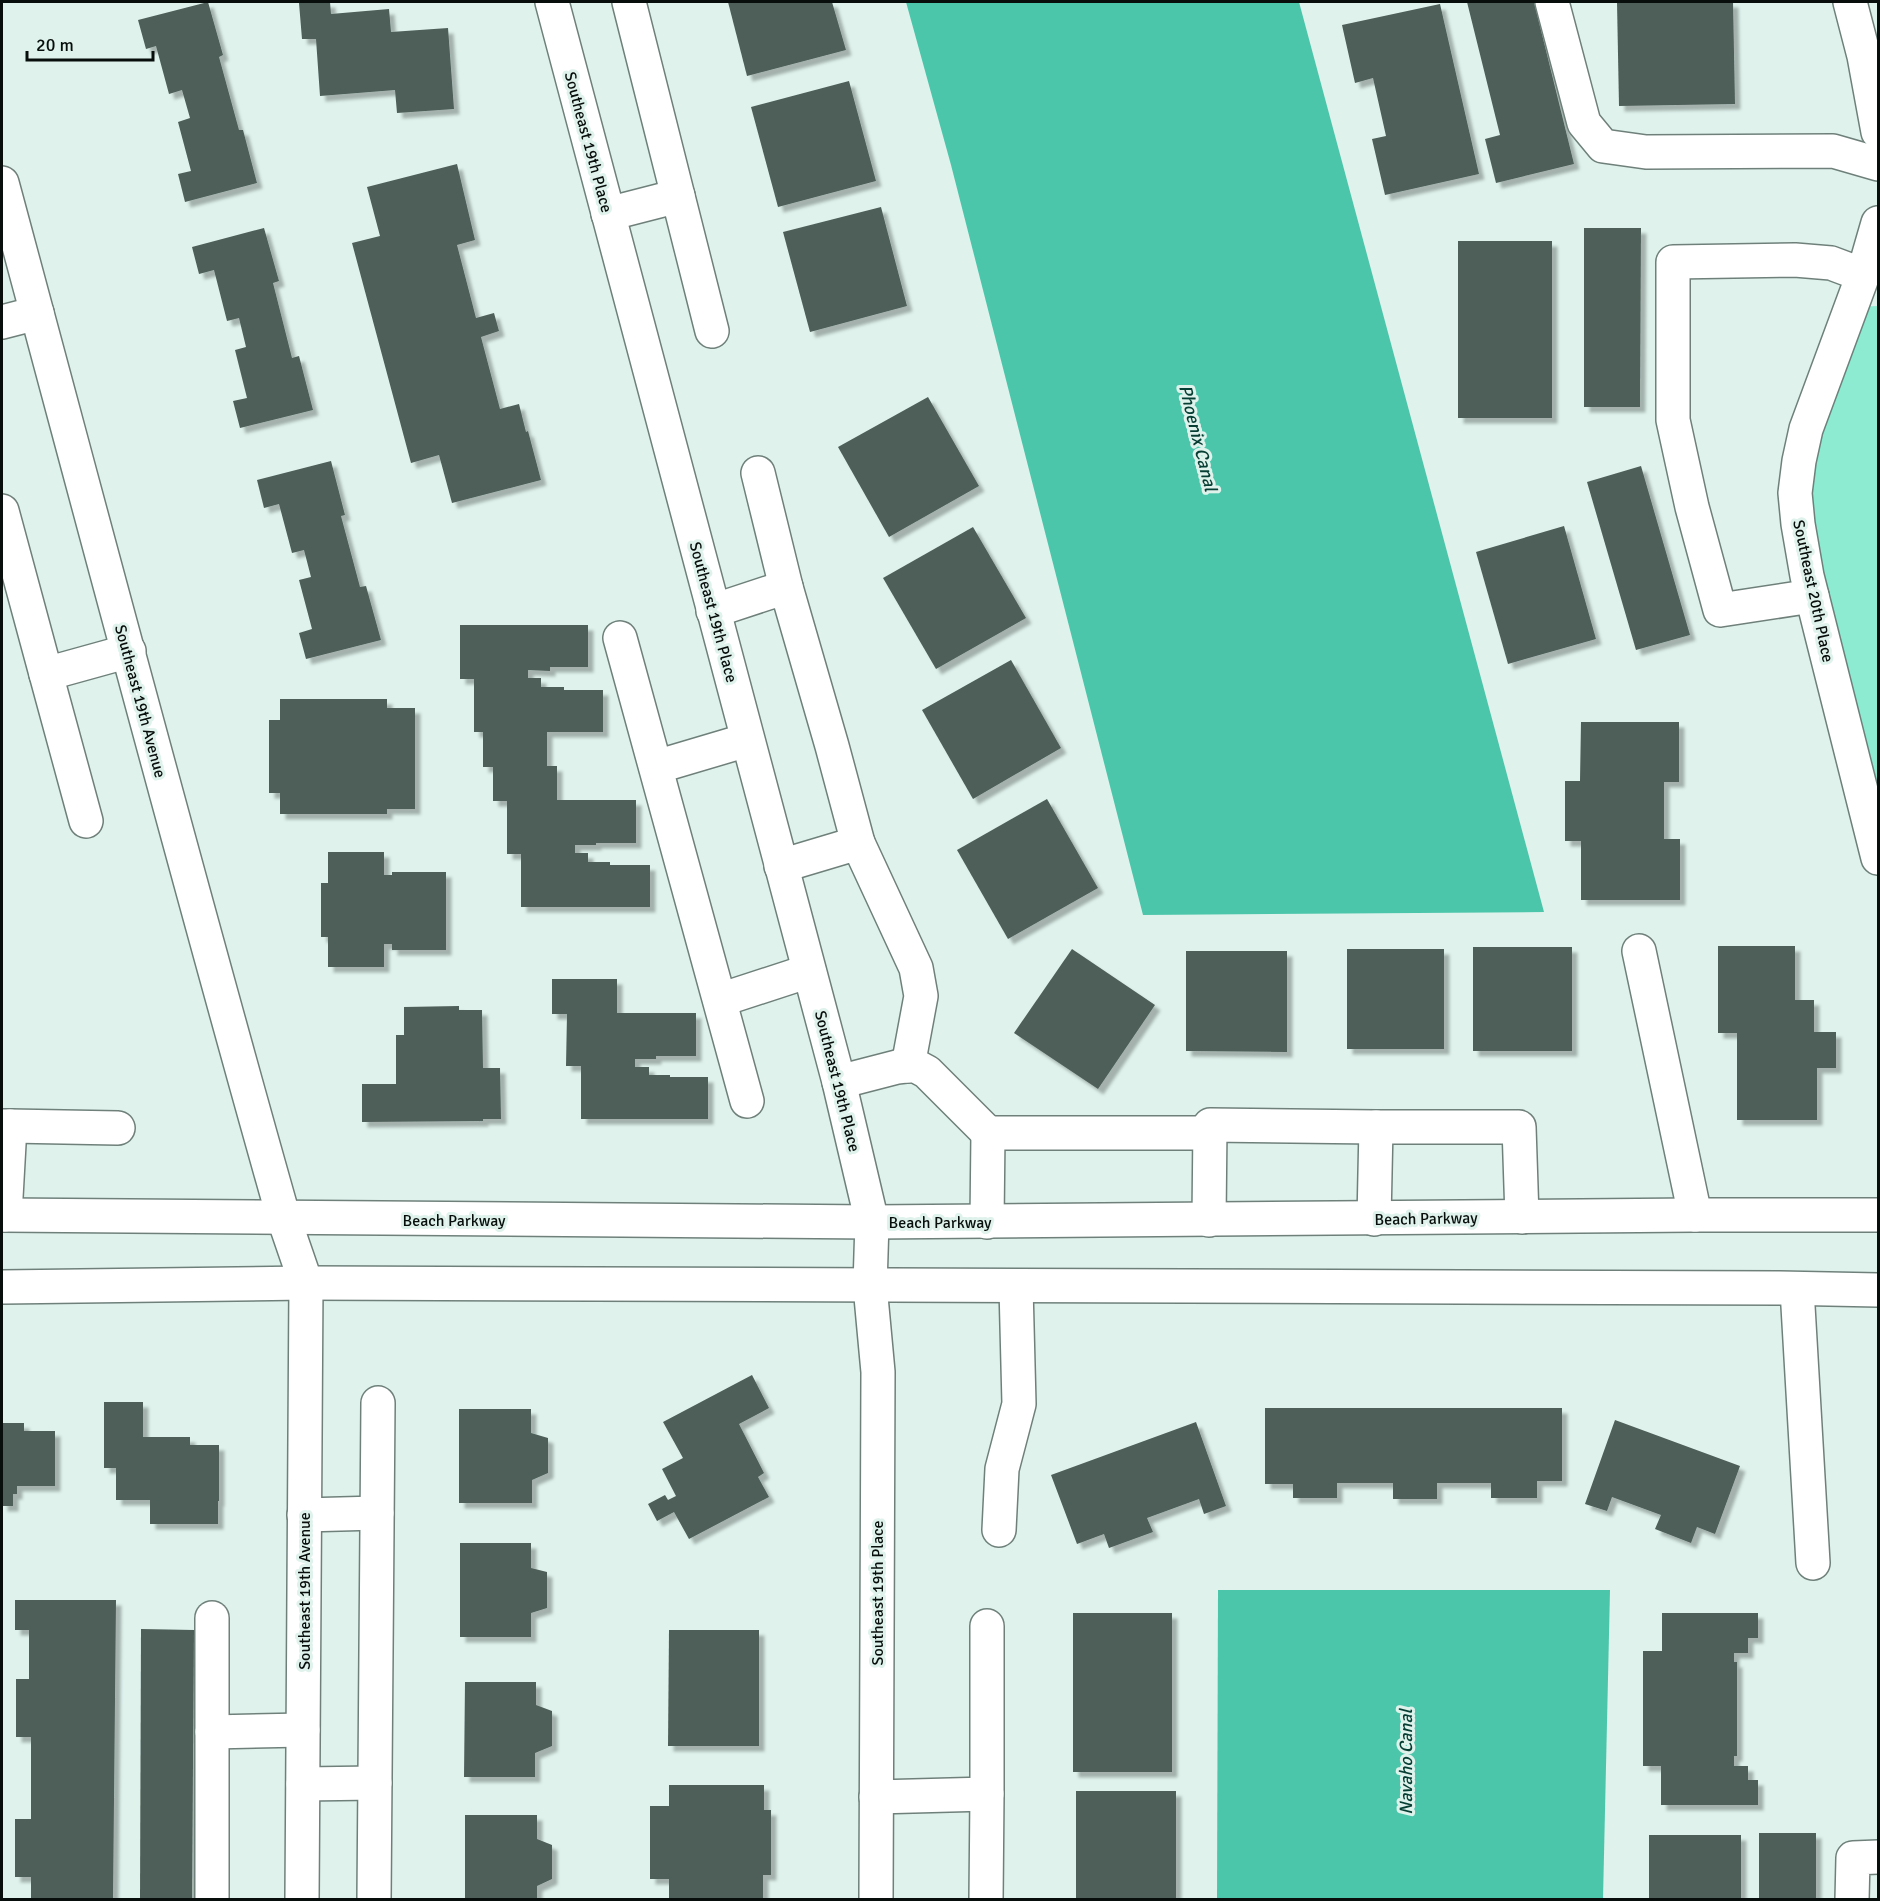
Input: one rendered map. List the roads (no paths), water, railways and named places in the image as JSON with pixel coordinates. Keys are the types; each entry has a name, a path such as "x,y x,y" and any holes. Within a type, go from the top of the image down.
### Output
{"street":[{"name":"Southeast 19th Place","path":"552,2 839,1082 872,1222 870,1286 878,1372 876,1899"},
{"path":"629,2 712,331"},
{"path":"1552,2 1584,123 1603,146 1646,152 1833,151 1878,164"},
{"path":"1850,2 1864,56 1878,132"},
{"name":"Southeast 19th Avenue","path":"2,183 129,651 156,760 284,1219 306,1283 302,1899"},
{"path":"608,214 678,196"},
{"name":"Southeast 20th Place","path":"1878,223 1863,275 1806,429 1798,461 1795,493 1798,524 1812,596 1878,858"},
{"path":"1812,596 1720,610 1692,507 1673,420 1673,262 1831,263 1863,275"},
{"path":"2,322 37,313"},
{"path":"758,473 786,587 858,843 916,968 921,996 908,1066"},
{"path":"2,512 86,821"},
{"path":"713,611 786,587"},
{"path":"620,638 747,1101"},
{"path":"46,674 129,651"},
{"path":"656,766 747,740"},
{"path":"782,866 858,843"},
{"path":"1639,951 1695,1215"},
{"path":"720,1000 809,971"},
{"path":"839,1082 897,1067 914,1065 927,1072 988,1133 1210,1133"},
{"path":"1209,1220 1210,1125 1519,1127 1522,1217"},
{"path":"3,1215 6,1126 118,1128"},
{"path":"1374,1219 1376,1127"},
{"path":"987,1222 988,1133"},
{"name":"Beach Parkway","path":"3,1215 872,1222 1878,1215"},
{"path":"2,1287 306,1283 1878,1290"},
{"path":"999,1530 1002,1469 1019,1404 1016,1287"},
{"path":"1797,1289 1813,1563"},
{"path":"374,1899 378,1404"},
{"path":"304,1515 377,1513"},
{"path":"212,1618 213,1899"},
{"path":"986,1899 987,1626"},
{"path":"213,1732 303,1730"},
{"path":"303,1784 375,1783"},
{"path":"876,1797 987,1794"},
{"path":"1852,1899 1853,1858 1878,1857"}],"water":[{"name":"Phoenix Canal","path":"906,2 1299,2 1544,912 1143,915 951,165"},
{"name":"Navaho Canal","path":"1218,1590 1610,1590 1603,1899 1217,1899"}]}
